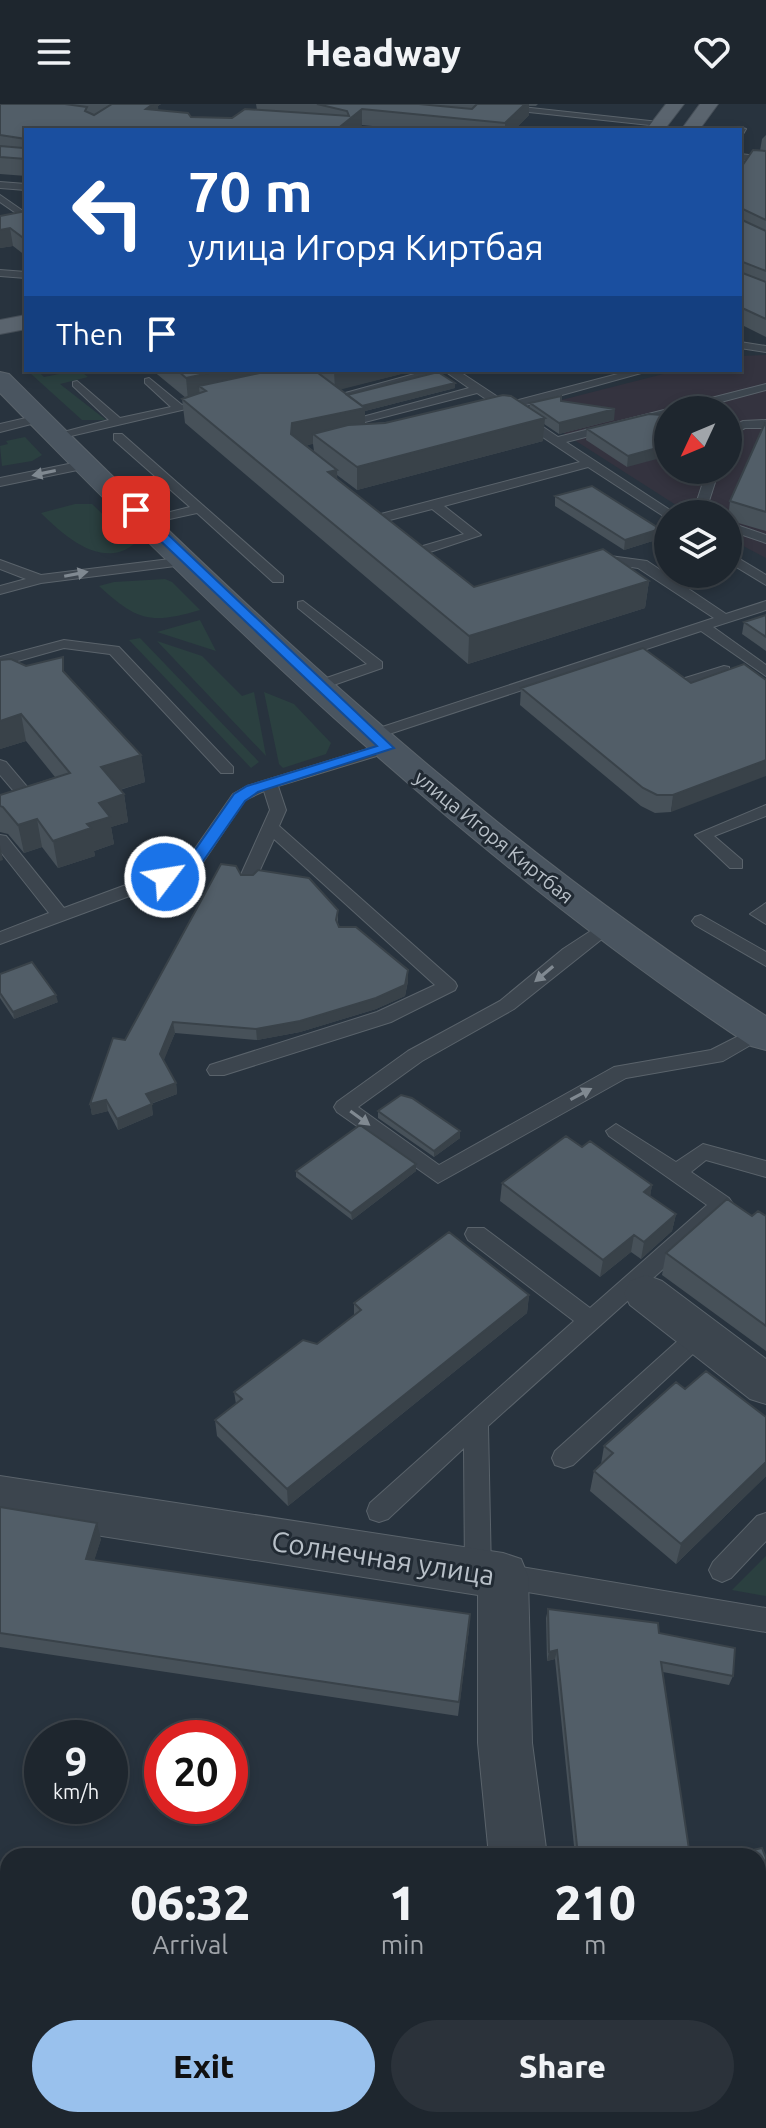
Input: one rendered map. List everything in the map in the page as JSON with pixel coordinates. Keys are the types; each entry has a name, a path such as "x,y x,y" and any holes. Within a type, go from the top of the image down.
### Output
{"main road":[{"path":"657,127 675,104"},
{"path":"691,128 709,104"},
{"path":"0,327 24,322"},
{"path":"0,346 24,340"},
{"name":"улица Игоря Киртбая","path":"0,379 186,561 379,741 480,829 606,927 764,1032"}],"street":[{"path":"646,1293 766,1385"},
{"name":"Солнечная улица","path":"0,1498 491,1575"},
{"path":"491,1575 517,1848"}],"lane":[{"path":"174,104 203,104"},
{"path":"564,127 576,104"},
{"path":"615,119 627,104"},
{"path":"488,106 615,119 657,127"},
{"path":"742,157 766,160"},
{"path":"0,185 24,187"},
{"path":"0,198 24,216"},
{"path":"0,273 24,275"},
{"path":"742,345 766,349"},
{"path":"333,398 434,372"},
{"path":"453,372 503,409 654,506"},
{"path":"503,409 639,372"},
{"path":"149,381 179,408"},
{"path":"396,382 427,402"},
{"path":"77,384 199,509 278,579"},
{"path":"731,396 766,387"},
{"path":"321,389 377,433"},
{"path":"361,419 478,389"},
{"path":"0,428 118,429 179,408 217,400"},
{"path":"742,416 766,413"},
{"path":"556,441 654,416"},
{"path":"742,426 766,424"},
{"path":"370,509 387,522 434,504 591,463"},
{"path":"0,482 88,464"},
{"path":"434,504 474,535 416,547 437,564"},
{"path":"147,522 199,509"},
{"path":"742,527 766,530"},
{"path":"742,530 766,539"},
{"path":"573,562 588,557 642,564 725,619"},
{"path":"0,590 40,579 186,561"},
{"path":"0,564 40,579"},
{"path":"742,565 766,581"},
{"path":"303,605 377,665 320,685"},
{"path":"0,938 191,867 239,797 269,783 379,741 645,658 703,626 766,605"},
{"path":"703,626 766,672"},
{"path":"0,662 64,644 114,650 227,770"},
{"path":"645,658 680,685 724,670"},
{"path":"0,765 28,798 0,808"},
{"path":"248,879 273,829 278,810 269,783"},
{"path":"736,864 703,835 766,810"},
{"path":"217,1070 384,1017 448,986 352,910 273,829"},
{"path":"0,840 60,915"},
{"path":"766,909 759,914 766,918"},
{"path":"701,921 766,960"},
{"path":"606,927 569,953 507,1005 415,1056 344,1107 438,1175 621,1072 716,1056 764,1032"},
{"path":"379,1511 722,1204 616,1131"},
{"path":"676,1172 703,1152 766,1169"},
{"path":"476,1234 589,1320"},
{"path":"564,1458 700,1334"},
{"path":"476,1422 491,1575"},
{"path":"722,1570 766,1524"},
{"name":"Солнечная улица","path":"491,1575 766,1620"}],"shaded area":[{"path":"766,355 766,558 742,545 742,500 668,500 526,409 671,372 742,372 742,356"}],"green space":[{"path":"39,372 44,377 82,372 88,377 60,384 106,420 82,420 30,373"},
{"path":"25,437 42,455 32,461 2,466 0,446 8,444 6,441"},
{"path":"75,504 92,504 134,544 122,551 97,552 72,540 41,513"},
{"path":"165,579 200,610 168,617 145,616 123,606 99,586 114,582"},
{"path":"200,620 216,651 157,632"},
{"path":"140,638 259,762 251,768 129,640"},
{"path":"157,641 202,656 242,696 254,692 266,756"},
{"path":"264,692 294,704 331,743 326,754 283,768 279,764"},
{"path":"766,1556 766,1596 732,1590"}],"building":[{"path":"0,104 65,104 87,107 85,111 94,115 112,104 153,104 146,109 188,113 191,117 232,118 245,109 349,116 347,111 317,104 419,104 472,109 477,104 525,104 505,123 362,109 338,128 24,128 24,139 0,135"},
{"path":"0,146 24,146 24,159 0,157"},
{"path":"753,150 766,151 766,220 742,209 742,166"},
{"path":"24,211 24,238 10,228 0,230 0,216"},
{"path":"742,220 766,231 766,271 743,262"},
{"path":"742,273 766,282 766,319 742,308"},
{"path":"179,372 214,372 186,378"},
{"path":"264,372 317,372 365,408 292,423 291,434 337,470 328,472 474,587 603,549 649,581 469,636 182,399 206,391 199,386"},
{"path":"438,372 455,383 362,406 347,395"},
{"path":"503,395 511,396 545,418 357,467 313,434 348,425 385,423"},
{"path":"561,396 561,401 615,409 559,423 530,403"},
{"path":"654,414 654,449 628,456 587,429"},
{"path":"766,423 766,512 742,505 742,500 730,500 738,484 742,484 742,474"},
{"path":"592,486 654,525 654,531 625,540 555,496"},
{"path":"766,615 766,637 744,622"},
{"path":"643,648 691,683 744,664 766,680 766,760 673,795 657,795 643,788 521,688"},
{"path":"63,657 63,671 141,755 101,767 124,794 99,803 110,817 87,824 91,828 53,841 37,819 18,825 0,806 0,795 70,773 21,714 0,721 0,660 11,659 26,666"},
{"path":"221,864 236,866 241,875 253,875 258,870 309,878 338,910 336,920 339,927 356,927 408,970 405,985 376,998 300,1021 256,1029 173,1022 160,1054 176,1083 146,1094 152,1104 117,1119 106,1100 90,1104 113,1038 125,1040"},
{"path":"32,962 56,995 13,1012 0,993 0,974"},
{"path":"401,1095 412,1098 460,1131 434,1151 378,1111"},
{"path":"360,1125 416,1164 351,1213 296,1171"},
{"path":"566,1136 582,1147 590,1141 652,1185 644,1192 676,1214 644,1242 634,1235 603,1260 502,1183"},
{"path":"727,1199 752,1216 758,1211 766,1216 766,1326 666,1253"},
{"path":"449,1232 529,1295 287,1489 215,1420 242,1399 234,1392 303,1340 317,1344 361,1310 354,1303"},
{"path":"706,1371 766,1417 766,1462 681,1544 594,1471 613,1453 604,1446 676,1382 685,1389"},
{"path":"0,1507 97,1523 86,1559 470,1614 459,1702 0,1633"},
{"path":"548,1609 658,1623 659,1633 735,1648 733,1676 661,1662 689,1848 577,1848 557,1650 549,1652"}],"route":[{"path":"136,510 186,561 387,748 279,780 239,797 191,867 165,877"}]}
